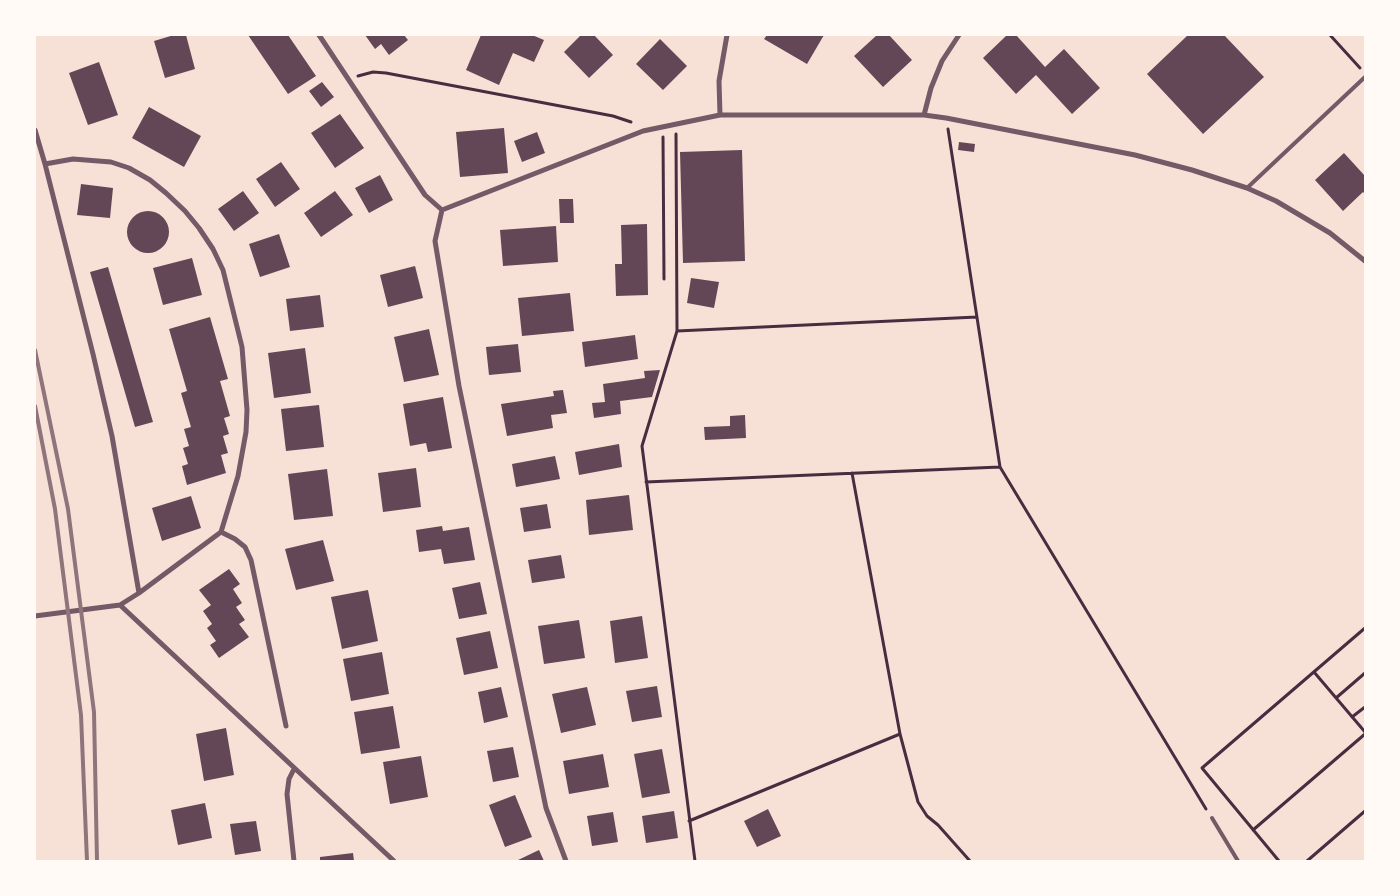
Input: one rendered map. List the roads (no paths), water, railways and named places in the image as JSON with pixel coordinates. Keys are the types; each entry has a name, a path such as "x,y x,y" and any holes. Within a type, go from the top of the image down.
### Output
{"street":[{"path":"319,35 425,195 442,210"},
{"path":"720,115 719,82 727,35"},
{"path":"924,116 931,88 942,61 958,35"},
{"path":"442,210 662,126 720,115 924,116 946,118 1136,155 1192,170 1247,188 1304,216 1330,233 1365,262"},
{"path":"35,130 93,354 112,436 139,593"},
{"path":"35,616 120,604 139,593 221,532 242,460 246,432 242,347 223,270 213,249 199,228 185,211 150,180 129,168 111,162 89,159 73,159 45,164"},
{"path":"442,210 435,241 460,386 546,808 566,861"},
{"path":"221,532 245,547 252,560 286,726"},
{"path":"120,604 394,861"},
{"path":"294,769 289,779 287,794 294,861"}],"lane":[{"path":"1247,188 1365,75"},
{"path":"1212,818 1238,861"}],"railway":[{"path":"35,350 68,509 94,712 97,861"},
{"path":"35,406 55,509 81,715 87,861"}]}
